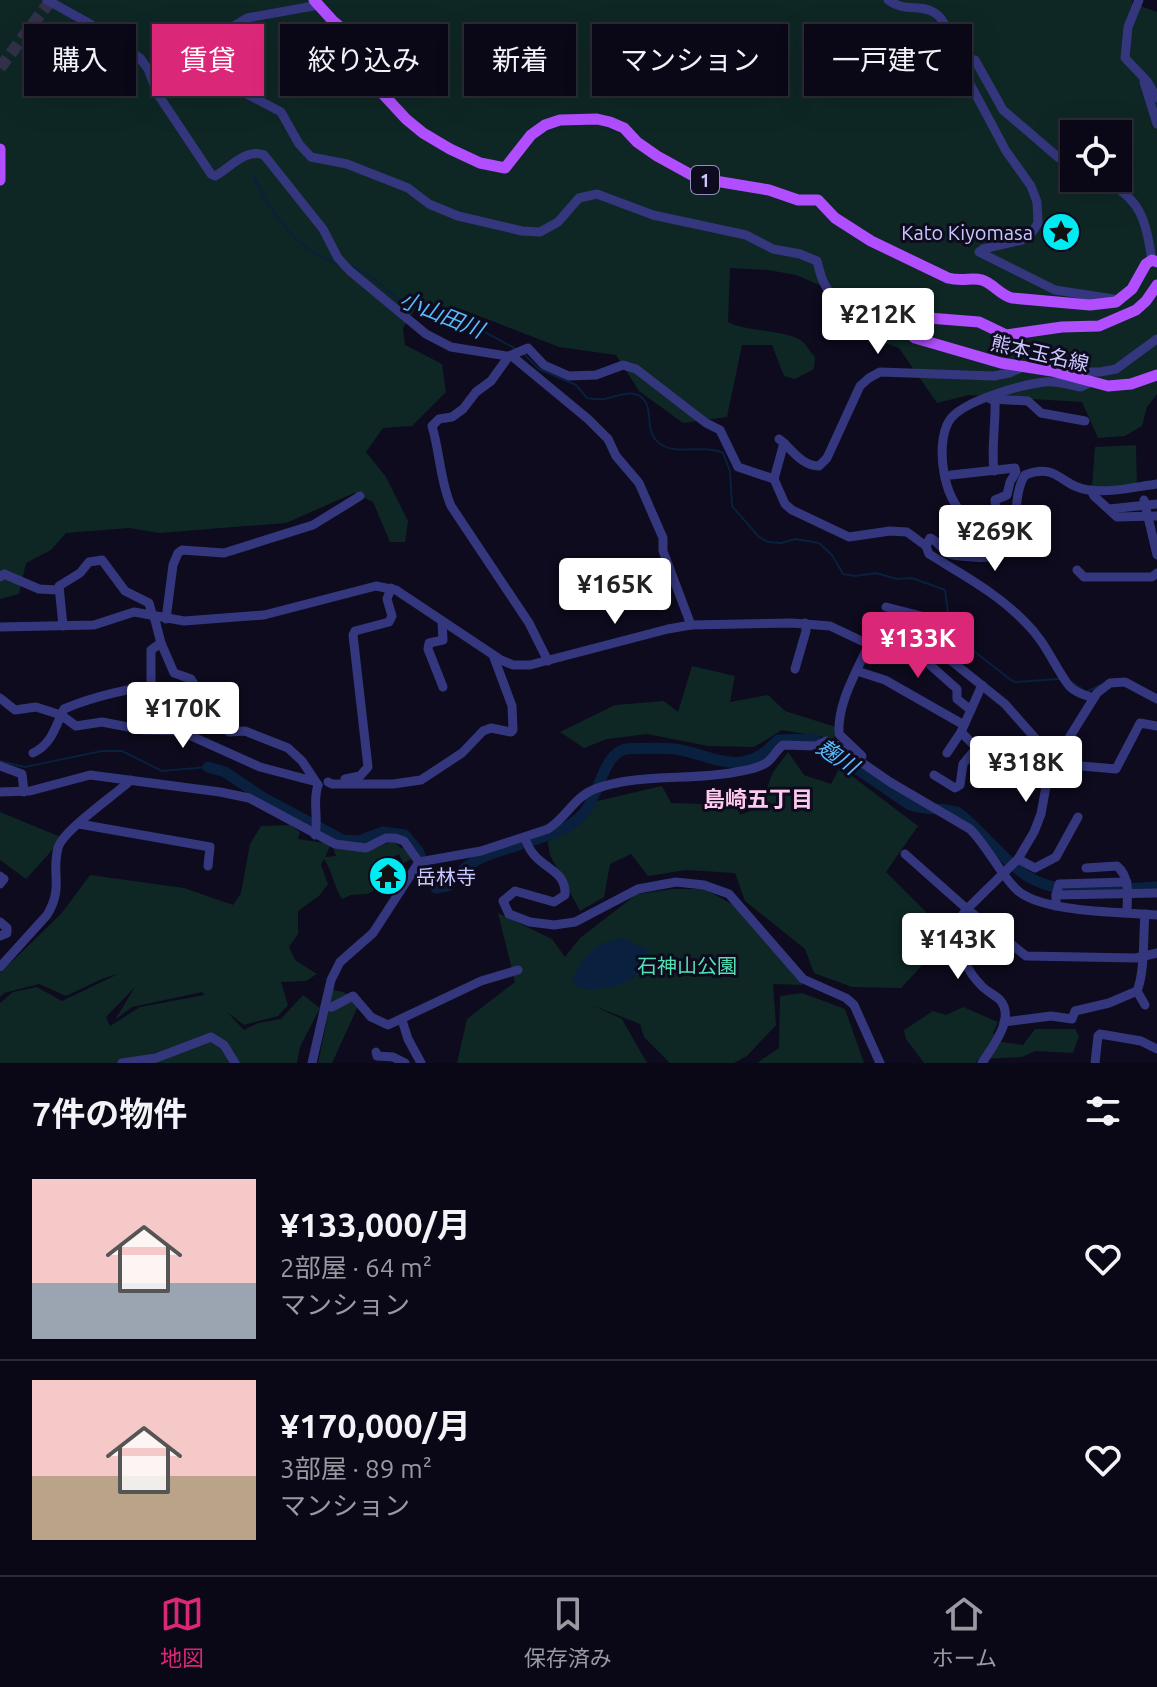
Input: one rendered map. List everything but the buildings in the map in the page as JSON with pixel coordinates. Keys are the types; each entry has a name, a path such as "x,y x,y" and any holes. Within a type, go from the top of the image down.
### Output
{"main road":[{"name":"1","path":"317,2 342,30 369,51 382,93 406,119 433,140 480,163 505,168 531,135 545,125 560,120 610,122 624,128 657,156 697,178 769,190 798,200 818,200 835,218 871,241 948,278 961,282 985,281 1012,298 1090,305 1120,300"},
{"path":"0,149 0,180"},
{"path":"1120,300 1132,289 1146,264 1154,261"},
{"name":"熊本玉名線","path":"1157,285 1136,310 1099,326 1062,327 1006,335 979,322 916,317 911,321 909,333 915,338 1089,383 1119,387 1157,375"}],"street":[{"path":"47,0 92,25 140,58 157,93 211,174 215,176 249,153 264,155 323,229 338,258 375,292 439,342 451,347 512,354 528,348 544,365 569,376 596,375 623,365 636,369 706,423 720,430 738,467 774,479"},
{"path":"888,0 898,7 932,11 944,24"},
{"path":"1139,0 1128,27 1124,52 1127,62 1157,98"},
{"path":"317,2 247,18 232,27 227,41 245,65 243,92 281,112 299,144 311,157 347,164 408,188 429,204 458,216 522,231 540,232 549,228 579,198 597,194 653,215 746,235 773,249 817,261 825,285 834,297 855,311 908,330 909,333"},
{"path":"972,60 975,60 1003,110 1060,158"},
{"path":"1143,79 1157,124"},
{"path":"972,91 1006,151 1031,186 1037,202 1038,223 1022,240 979,252 1055,290 1120,300"},
{"path":"1124,192 1137,206 1147,229 1154,261"},
{"path":"1062,374 1070,370 1100,372 1116,369 1157,339"},
{"path":"512,354 608,439 616,456 639,483 663,538 663,551 691,625"},
{"path":"512,354 463,409 452,417 439,419 432,426 451,506 529,623 548,661"},
{"path":"926,546 907,532 890,531 849,537 802,516 785,504 774,479 782,441 799,459 819,466 827,458 860,386 880,372 994,376 1023,367"},
{"path":"1017,520 981,522 964,516 948,494 944,469 945,429 949,421 966,405 1045,382 1081,387 1089,383"},
{"path":"991,399 1028,401 1041,413 1085,421"},
{"path":"991,399 996,424 991,446 994,471"},
{"path":"951,475 1015,468 1007,495 995,500 997,521"},
{"path":"1094,698 1079,693 1065,679 1043,642 984,586 929,554 927,540 934,538 947,553 954,555 990,557 1007,546 1017,520 1016,492 1025,475 1045,470 1052,471 1071,484 1091,490 1157,484"},
{"path":"1091,490 1121,517 1153,517"},
{"path":"166,619 173,565 182,550 224,553 313,525 360,496"},
{"path":"1109,509 1145,502 1157,504"},
{"path":"1145,502 1153,517 1157,553"},
{"path":"63,626 59,586 80,573 89,562 102,560 125,591 149,603 174,673 191,679 216,722"},
{"path":"1077,570 1084,577 1152,577 1157,573"},
{"path":"0,577 4,574 39,589 58,590"},
{"path":"0,627 94,625 134,612 184,621 264,615 376,586 391,588 513,665 548,661 691,625 805,623 830,626 883,651 928,650 940,654 1005,704 1053,761 1116,769 1140,723 1157,726"},
{"path":"320,783 360,776 368,767 353,635 355,631 389,622 392,616 387,599 391,588"},
{"path":"886,607 933,619 948,645 940,654"},
{"path":"442,622 443,640 429,643 428,649 443,687"},
{"path":"795,669 806,631 805,623"},
{"path":"151,688 151,650 161,643"},
{"path":"869,644 838,723 839,734 847,744 895,779 898,787"},
{"path":"928,650 929,664 957,689 957,699 971,710"},
{"path":"0,698 15,710 36,707 61,715 76,726 102,722 144,730 180,731 260,767 320,783 393,784 421,780 462,753 483,731 491,728 513,730 512,706 493,655"},
{"path":"857,671 885,680 962,729 997,769"},
{"path":"982,1063 1006,1013 1001,1002 980,985 952,934 954,926 1012,865 1038,823 1053,761 1097,693 1110,683 1125,682 1157,699"},
{"path":"947,753 982,685"},
{"path":"33,753 50,740 64,709 139,688 167,689 201,709 229,732 245,731 294,751 320,783"},
{"path":"167,689 180,731"},
{"path":"312,1063 331,980 340,962 373,933 422,861 481,851 557,824 578,800 599,788 657,779 720,775 766,763 783,745 816,746 826,741 970,829 1012,865 1035,868 1056,857 1078,817"},
{"path":"934,775 955,788 960,785 963,764 977,747"},
{"path":"0,766 22,774 24,792"},
{"path":"0,792 24,792 90,775 249,798 316,830 335,844 366,848 386,838 395,838 404,841 422,861"},
{"path":"0,967 53,906 58,890 57,851 64,835 131,780"},
{"path":"316,830 313,802 320,783"},
{"path":"79,824 210,847 208,866"},
{"path":"525,837 527,847 536,860 560,875 566,886 565,895 554,902 515,891 503,901 509,914 530,922 554,925 575,922 638,889 676,882 704,885 729,894 803,979 846,998 854,1005 880,1063"},
{"path":"905,854 1026,956 1141,958 1157,953"},
{"path":"1012,865 1019,892 1030,900 1056,906 1157,915"},
{"path":"1086,868 1117,866 1124,872 1127,912"},
{"path":"0,876 4,879 0,884"},
{"path":"1056,906 1057,890 1127,888 1157,893"},
{"path":"1145,914 1143,964 1137,991 1145,1005"},
{"path":"0,922 7,928 7,933 0,936"},
{"path":"325,1007 332,1007 353,996 371,1017 384,1025 402,1020 481,981 518,970"},
{"path":"1004,1022 1051,1016 1072,1019 1075,1011 1109,1003 1137,991"},
{"path":"402,1020 421,1063"},
{"path":"1095,1063 1100,1034 1131,1038 1157,1049"},
{"path":"122,1063 156,1058 211,1037 224,1045 235,1063"},
{"path":"376,1052 377,1056 393,1057 405,1063"}],"green space":[{"path":"0,0 1133,0 1132,3 1157,12 1157,394 1147,407 1142,426 1125,436 1098,438 1082,402 969,395 937,403 899,348 865,336 867,305 796,275 730,268 728,322 796,338 815,357 814,369 795,379 784,376 772,345 742,345 727,417 683,423 639,391 616,355 559,347 466,311 419,303 403,328 405,345 442,364 446,392 412,426 383,428 366,452 386,477 408,521 405,542 390,542 373,502 354,493 286,523 159,533 129,528 66,533 51,550 26,563 19,594 0,599"},
{"path":"1136,445 1137,485 1092,487 1095,447"},
{"path":"692,666 735,676 730,702 768,695 785,711 836,727 834,739 782,730 754,747 708,746 647,734 607,739 584,748 560,732 615,705 664,701 678,712"},
{"path":"788,752 804,775 831,784 840,767 918,826 886,872 926,912 926,961 901,988 852,987 814,973 805,949 745,901 735,873 686,870 648,876 631,854 610,864 604,897 580,911 550,855 547,838 589,803 662,786 671,803 709,804 737,798 740,815 760,807 773,772"},
{"path":"0,812 63,838 26,879 0,860"},
{"path":"290,825 300,832 298,839 331,844 325,857 336,856 333,848 374,849 393,841 401,848 405,847 412,859 403,863 399,854 375,866 384,886 367,894 342,899 324,859 321,865 328,884 319,896 298,911 298,934 289,947 295,960 317,974 306,981 281,982 288,1005 278,1016 244,1025 227,1012 244,1030 258,1023 281,1019 303,995 320,1008 300,1047 297,1063 0,1063 0,1003 13,992 37,987 62,1001 118,974 66,996 39,984 4,993 0,997 0,973 61,914 90,875 184,888 233,905 241,893 250,844 261,826","holes":["135,987 115,1020 132,1007 202,992 205,995 140,1007 110,1026 106,1017"]},
{"name":"石神山公園","path":"705,889 737,907 803,985 773,984 776,1025 747,1056 734,1063 670,1063 644,1037 640,1024 592,1005 622,1019 647,1063 457,1063 467,1019 515,982 498,913 552,939 565,957 580,938 637,894"},
{"path":"333,990 360,1002 332,1063 318,1063"},
{"path":"802,993 845,1009 864,1063 757,1063 779,1048 780,996"},
{"path":"963,1007 998,1022 993,1033 1001,1042 1023,1045 1035,1029 1075,1029 1079,1036 1073,1053 1035,1051 1022,1057 978,1059 976,1063 924,1063 906,1039 904,1030 933,1011 946,1015"}],"water":[{"path":"623,938 647,949 647,960 642,970 613,987 579,988 572,979 587,956 604,943"}],"waterway":[{"name":"小山田川","path":"253,174 266,201 286,228 310,250 337,263"},
{"name":"小山田川","path":"351,266 370,276 402,301 420,310 453,315 518,350"},
{"name":"小山田川","path":"523,353 539,369 576,385 587,398 637,394 648,407 651,430 662,445 723,453 730,471 732,506 759,537 768,542 796,539 819,543 832,555 843,574 876,573 897,579 912,578 945,590 948,613 975,652 1015,682 1059,679"},
{"name":"小山田川","path":"1072,682 1086,692 1101,685"},
{"name":"麹川","path":"534,840 567,827 578,819 588,806 612,758 626,749 676,749 718,760 741,762 765,752 778,740 813,739 910,805 957,812 1012,864 1034,880 1050,886 1086,891 1157,887"},
{"path":"0,761 25,767 102,751 122,751 162,771 208,767"},
{"name":"麹川","path":"208,767 225,772 262,797 343,840 359,841 383,832 405,835 418,851 436,888 448,886 463,869 479,859 519,845"}],"tunnel":[{"path":"0,68 51,0"}],"place":[{"name":"Kato Kiyomasa","path":"1061,232"},
{"name":"岳林寺","path":"388,876"}],"district":[{"name":"島崎五丁目","path":"758,798"}]}
